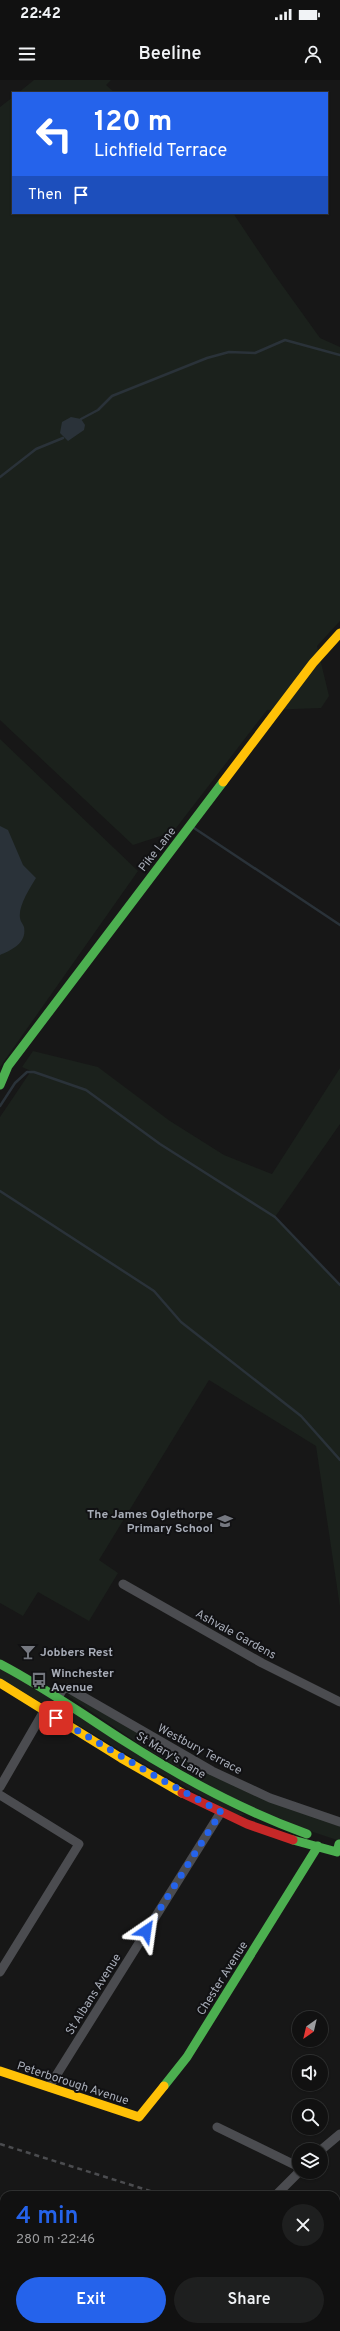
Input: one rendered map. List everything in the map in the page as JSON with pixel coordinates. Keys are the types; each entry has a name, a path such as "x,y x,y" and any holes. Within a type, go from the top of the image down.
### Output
{"street":[{"name":"Pike Lane","path":"0,1085 8,1066 98,945 313,663 340,633"},
{"name":"Ashvale Gardens","path":"123,1584 262,1663 340,1702"},
{"name":"St Mary's Lane","path":"0,1664 58,1697 122,1739 213,1793 290,1828 339,1844"},
{"path":"0,1684 104,1747 221,1812 269,1832 337,1852 339,1844"},
{"name":"Westbury Terrace","path":"58,1697 63,1689 68,1688 212,1771 270,1798 340,1822"},
{"path":"0,1787 44,1711"},
{"path":"0,1795 79,1844 0,1972"},
{"name":"St Albans Avenue","path":"49,2087 221,1812"},
{"name":"Chester Avenue","path":"139,2117 187,2057 318,1846"},
{"name":"Peterborough Avenue","path":"0,2071 139,2117"},
{"path":"217,2127 292,2164"},
{"path":"328,2144 340,2134"},
{"path":"331,2142 340,2145"},
{"path":"280,2191 292,2179"}],"shaded area":[{"path":"34,80 111,80 106,85 114,92 19,92"},
{"path":"12,98 12,214 234,214 320,338 340,347 340,621 317,646 329,696 321,708 267,710 173,832 133,845 0,720 0,107"},
{"path":"71,417 81,419 85,425 84,430 68,441 60,433 62,422"},
{"path":"0,739 138,871 0,1067"},
{"path":"0,826 8,830 23,865 36,878 25,897 21,908 20,919 24,927 24,933 21,942 14,948 0,955"},
{"path":"33,1051 98,1067 170,1121 224,1155 272,1174 340,1068 340,1124 275,1217 340,1285 340,1607 316,1446 209,1380 99,1560 118,1573 89,1621 38,1592 23,1616 0,1603 0,1117 31,1071 22,1067"},
{"path":"0,1668 245,1815 236,1815 133,1758 0,1678"},
{"path":"72,1693 183,1758 340,1824 340,1841 301,1828 245,1806 148,1750 68,1696"}],"waterway":[{"path":"81,419 98,410 112,396 207,358 229,352 255,353 285,340 340,355"},
{"path":"0,477 36,449 63,438"},
{"path":"194,828 340,925"},
{"path":"0,1106 15,1083 27,1072 34,1072 86,1090 160,1144 275,1217 340,1285"},
{"path":"0,1191 154,1291 181,1322 301,1416 340,1460"}],"railway":[{"path":"0,2144 150,2191"}],"traffic: fast":[{"path":"0,1085 8,1066 223,782"},
{"path":"0,1664 16,1672 143,1753 211,1792 282,1825 307,1834"},
{"path":"293,1840 337,1852 339,1844"},
{"path":"164,2086 187,2057 318,1846"}],"traffic: slow":[{"path":"223,782 313,663 340,633"},
{"path":"0,1683 121,1758 182,1793"},
{"path":"0,2071 139,2117 164,2086"}],"traffic: jam":[{"path":"182,1793 247,1824 293,1840"}],"place":[{"name":"The James Oglethorpe Primary School","path":"225,1521"},
{"name":"Jobbers Rest","path":"28,1652"},
{"name":"Winchester Avenue","path":"39,1680"}],"route":[{"path":"56,1718 104,1747 221,1812 146,1931"}]}
